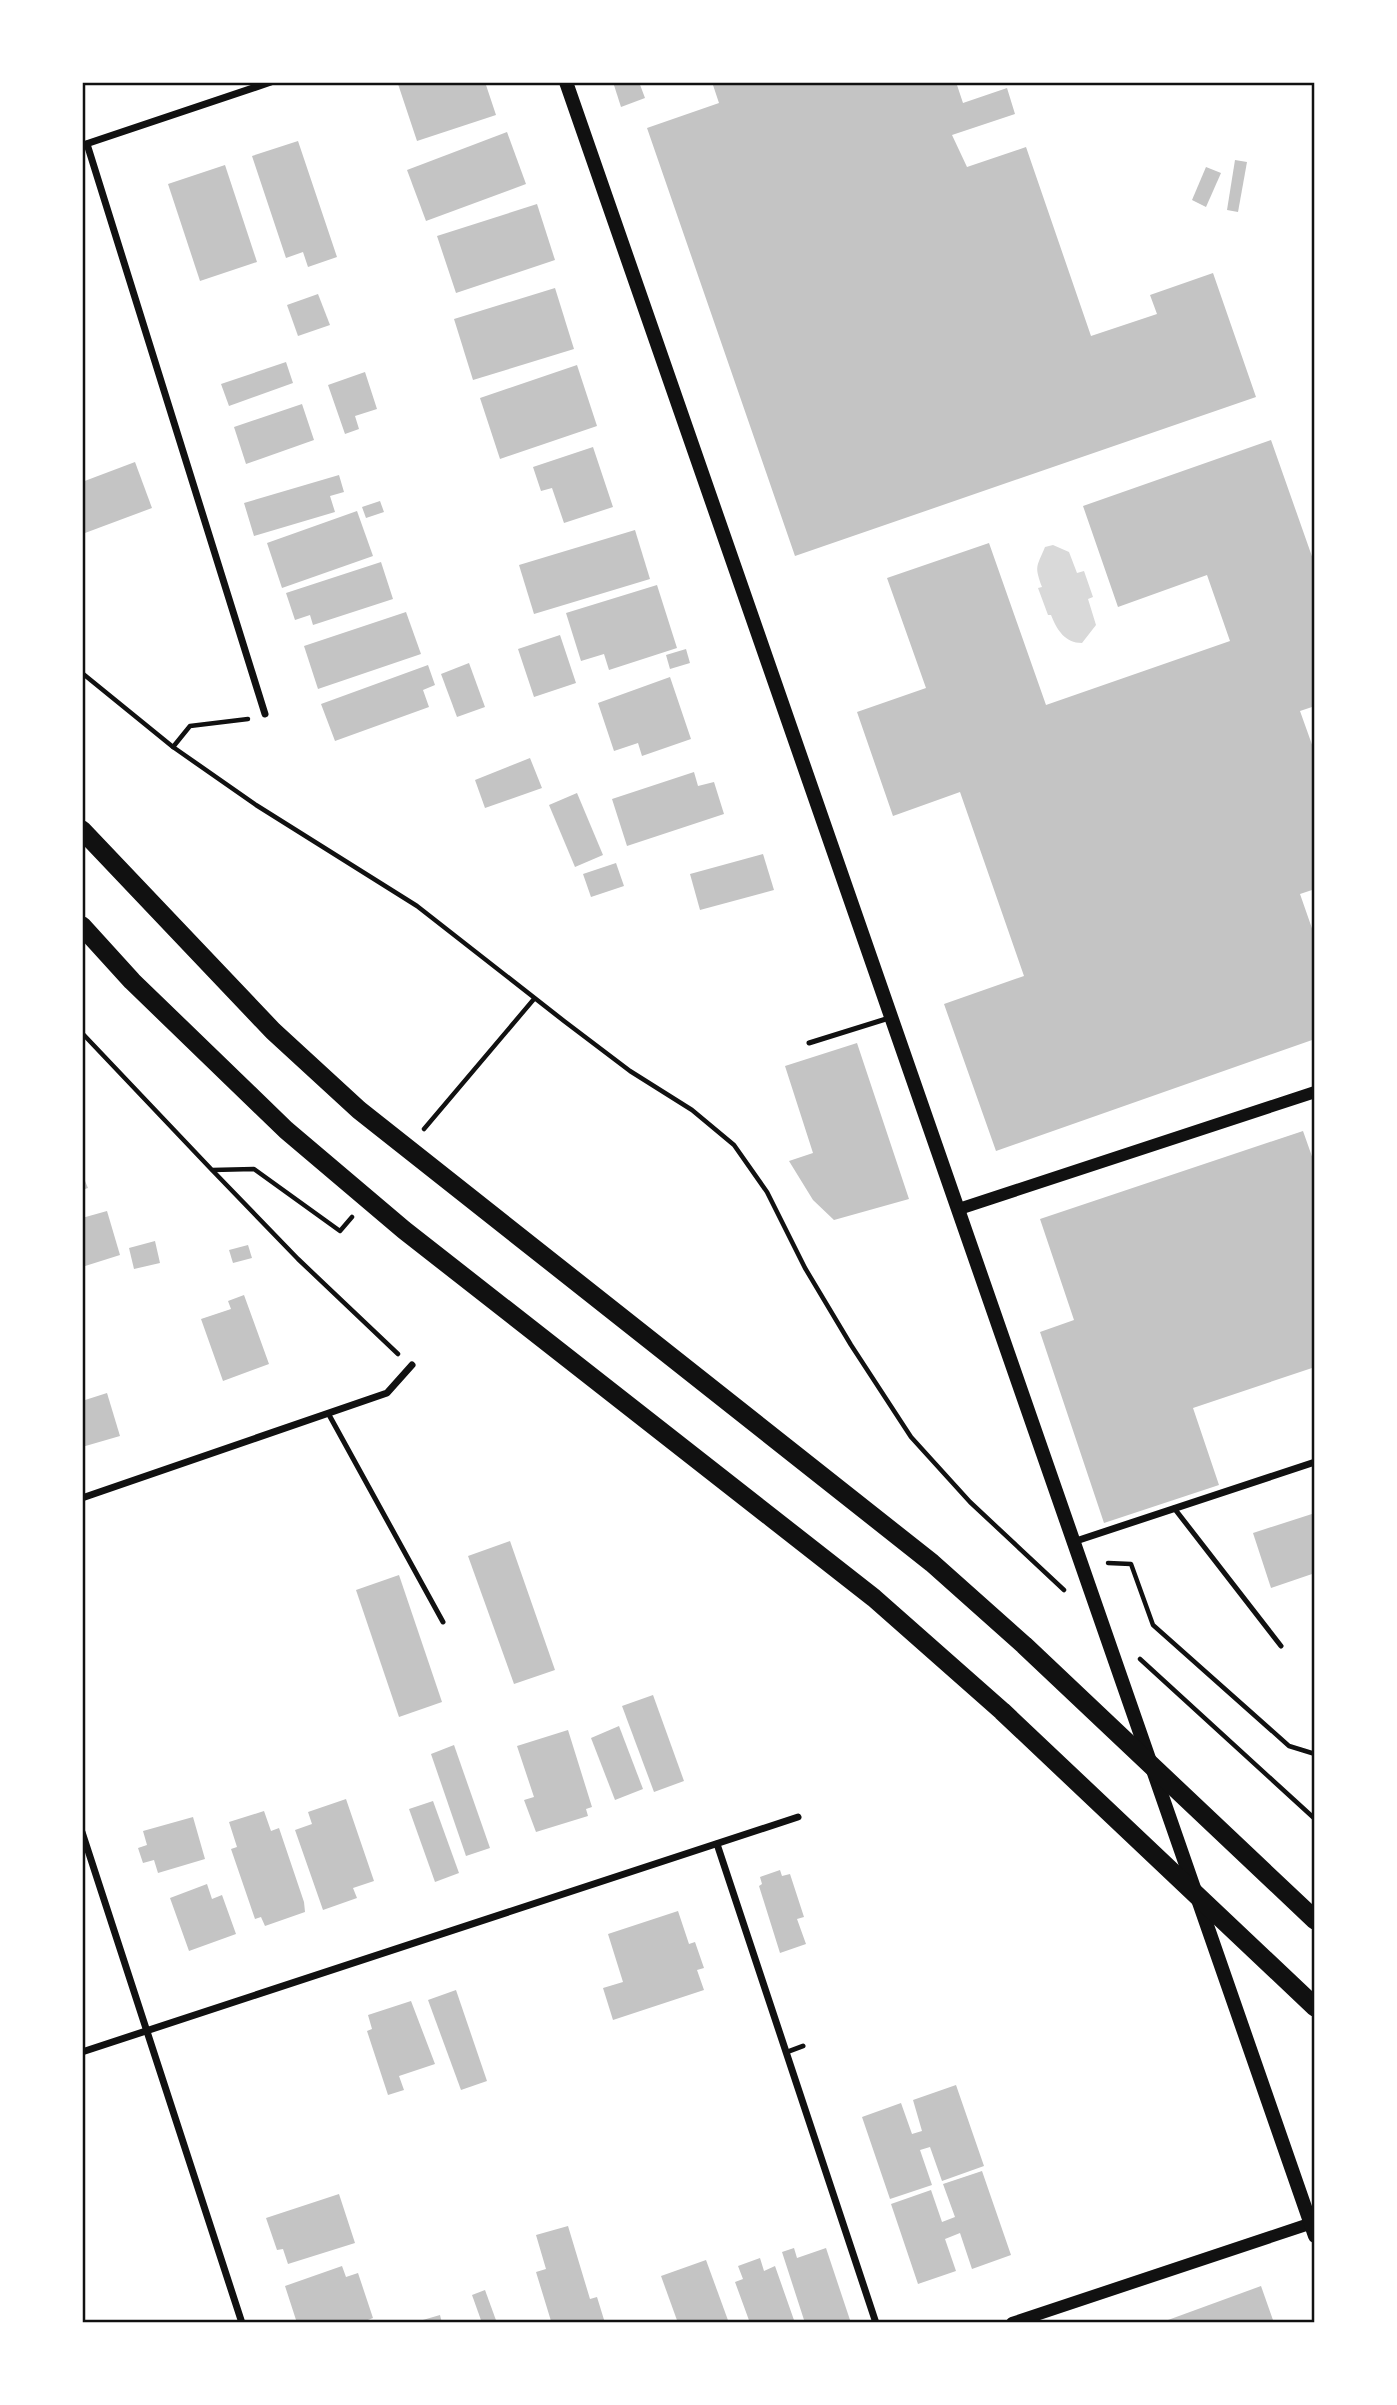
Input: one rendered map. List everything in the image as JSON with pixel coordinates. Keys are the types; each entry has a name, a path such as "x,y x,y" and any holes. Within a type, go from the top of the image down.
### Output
{"highway":[{"path":"82,830 273,1031 359,1110 932,1563 1024,1645 1315,1920"},
{"path":"82,926 132,981 286,1130 404,1230 874,1598 1002,1712 1315,2007"}],"main road":[{"path":"566,82 1271,2113 1313,2227"}],"street":[{"path":"265,714 85,145 271,82"},
{"path":"959,1209 1315,1092"},
{"path":"82,1498 387,1392 412,1365"},
{"path":"1074,1547 1174,1508 1315,1462"},
{"path":"82,2052 798,1817"},
{"path":"82,1832 242,2323"},
{"path":"717,1844 877,2323"},
{"path":"1012,2323 1313,2227"}],"lane":[{"path":"808,1043 892,1017"},
{"path":"328,1413 443,1622"},
{"path":"1174,1508 1281,1646"},
{"path":"787,2052 803,2046"}],"path":[{"path":"82,673 173,747 256,805 417,906 534,999 630,1071 692,1110 734,1145 767,1192 805,1268 911,1437 970,1502 1069,1594"},
{"path":"173,747 190,726 265,714"},
{"path":"433,1117 534,999"},
{"path":"82,1033 298,1259 383,1342 412,1365"},
{"path":"212,1170 254,1169 340,1231 346,1224"},
{"path":"1108,1563 1131,1564 1153,1625 1289,1746 1315,1754"},
{"path":"1130,1650 1315,1819"}],"shaded area":[{"path":"1053,545 1069,552 1077,573 1084,571 1093,597 1088,599 1096,625 1082,643 1071,641 1059,630 1051,615 1048,615 1038,588 1042,587 1037,570 1038,563 1045,547"}],"building":[{"path":"485,82 496,115 417,141 398,84"},
{"path":"613,82 639,82 645,98 621,107"},
{"path":"712,82 956,82 963,103 1007,88 1015,114 952,135 967,167 1026,147 1091,336 1157,314 1150,295 1213,273 1256,397 795,556 647,128 719,103"},
{"path":"507,132 526,184 426,221 407,170"},
{"path":"298,141 337,257 308,267 303,252 286,258 252,156"},
{"path":"1235,160 1247,162 1238,212 1227,210"},
{"path":"225,165 257,262 200,281 168,184"},
{"path":"1206,167 1221,173 1206,207 1192,200"},
{"path":"537,204 555,260 456,293 437,236"},
{"path":"555,288 574,349 473,380 454,319"},
{"path":"318,294 330,325 298,336 287,305"},
{"path":"286,362 293,383 229,406 221,384"},
{"path":"577,365 597,426 500,459 480,398"},
{"path":"365,372 377,409 355,416 359,429 345,434 328,385"},
{"path":"302,404 314,440 246,464 234,427"},
{"path":"1271,440 1315,565 1315,706 1300,711 1315,753 1315,889 1300,894 1315,937 1315,1039 996,1151 944,1004 1024,976 960,792 893,816 857,712 926,688 887,578 989,543 1046,705 1230,641 1207,575 1118,607 1083,506"},
{"path":"593,447 613,507 564,523 552,488 541,491 533,467"},
{"path":"135,462 152,508 85,533 82,525 82,482"},
{"path":"339,475 344,492 330,496 335,512 254,536 244,503"},
{"path":"380,501 384,512 366,518 362,507"},
{"path":"357,511 373,556 282,588 267,543"},
{"path":"635,530 650,579 534,614 519,565"},
{"path":"381,562 393,599 313,625 310,615 295,620 286,593"},
{"path":"657,585 677,648 609,670 604,654 581,661 566,613"},
{"path":"406,612 421,654 318,689 304,646"},
{"path":"560,635 576,683 534,697 518,649"},
{"path":"686,649 690,663 670,669 666,655"},
{"path":"469,663 485,707 457,717 441,674"},
{"path":"428,665 435,685 423,690 429,707 335,741 321,704"},
{"path":"670,677 691,739 642,756 638,743 614,751 598,703"},
{"path":"530,758 542,788 485,808 475,780"},
{"path":"694,772 698,786 714,782 724,814 627,846 612,799"},
{"path":"577,793 603,855 575,867 549,805"},
{"path":"763,854 774,890 700,910 690,874"},
{"path":"616,863 624,886 591,897 583,874"},
{"path":"857,1043 909,1199 834,1220 813,1200 789,1161 813,1153 785,1066"},
{"path":"1303,1131 1315,1165 1315,1367 1193,1408 1219,1485 1104,1523 1040,1332 1074,1320 1040,1219"},
{"path":"82,1174 88,1188 82,1190"},
{"path":"107,1211 120,1255 82,1267 82,1218"},
{"path":"155,1241 160,1263 134,1269 129,1248"},
{"path":"248,1245 252,1258 233,1263 229,1250"},
{"path":"244,1295 269,1364 223,1381 201,1319 231,1309 228,1301"},
{"path":"107,1393 120,1436 82,1447 82,1401"},
{"path":"1315,1513 1315,1573 1271,1588 1253,1533"},
{"path":"510,1541 555,1670 514,1684 468,1556"},
{"path":"399,1575 442,1702 399,1717 356,1590"},
{"path":"653,1695 684,1781 654,1792 622,1706"},
{"path":"619,1726 643,1789 615,1800 591,1738"},
{"path":"568,1730 592,1807 586,1809 588,1816 536,1832 524,1800 534,1797 517,1746"},
{"path":"454,1745 490,1848 466,1856 431,1754"},
{"path":"346,1799 374,1881 353,1888 357,1898 323,1910 295,1830 312,1824 308,1812"},
{"path":"433,1801 459,1873 435,1882 409,1809"},
{"path":"264,1811 271,1831 279,1828 305,1912 265,1926 261,1917 255,1919 231,1849 237,1847 229,1822"},
{"path":"193,1817 205,1859 158,1873 154,1860 143,1863 138,1848 147,1845 143,1831"},
{"path":"780,1870 782,1876 790,1874 804,1917 797,1919 806,1944 780,1953 759,1886 762,1884 760,1877"},
{"path":"207,1884 212,1899 222,1895 236,1934 189,1951 170,1898"},
{"path":"678,1911 689,1944 695,1942 704,1968 697,1970 704,1990 613,2020 603,1988 623,1982 608,1934"},
{"path":"456,1990 487,2081 461,2090 428,2000"},
{"path":"411,2001 435,2064 399,2076 404,2090 388,2095 367,2031 372,2029 368,2015"},
{"path":"956,2085 984,2166 942,2181 930,2147 920,2150 932,2185 890,2199 862,2117 901,2103 912,2134 922,2131 913,2100"},
{"path":"982,2171 1011,2255 972,2269 960,2233 945,2239 956,2271 918,2284 891,2204 931,2190 942,2222 955,2217 943,2184"},
{"path":"339,2194 355,2243 288,2264 283,2249 277,2250 266,2218"},
{"path":"568,2226 590,2299 597,2297 605,2323 551,2321 536,2272 546,2269 536,2235"},
{"path":"794,2248 797,2258 826,2248 851,2323 805,2323 782,2252"},
{"path":"760,2258 764,2271 775,2266 795,2323 750,2323 735,2282 743,2279 738,2266"},
{"path":"706,2260 729,2323 678,2323 661,2276"},
{"path":"342,2266 346,2277 358,2273 373,2318 360,2323 297,2323 285,2286"},
{"path":"1261,2286 1274,2323 1169,2323 1168,2320"},
{"path":"485,2290 497,2323 482,2323 472,2295"},
{"path":"440,2315 442,2323 416,2323 416,2322"}]}
